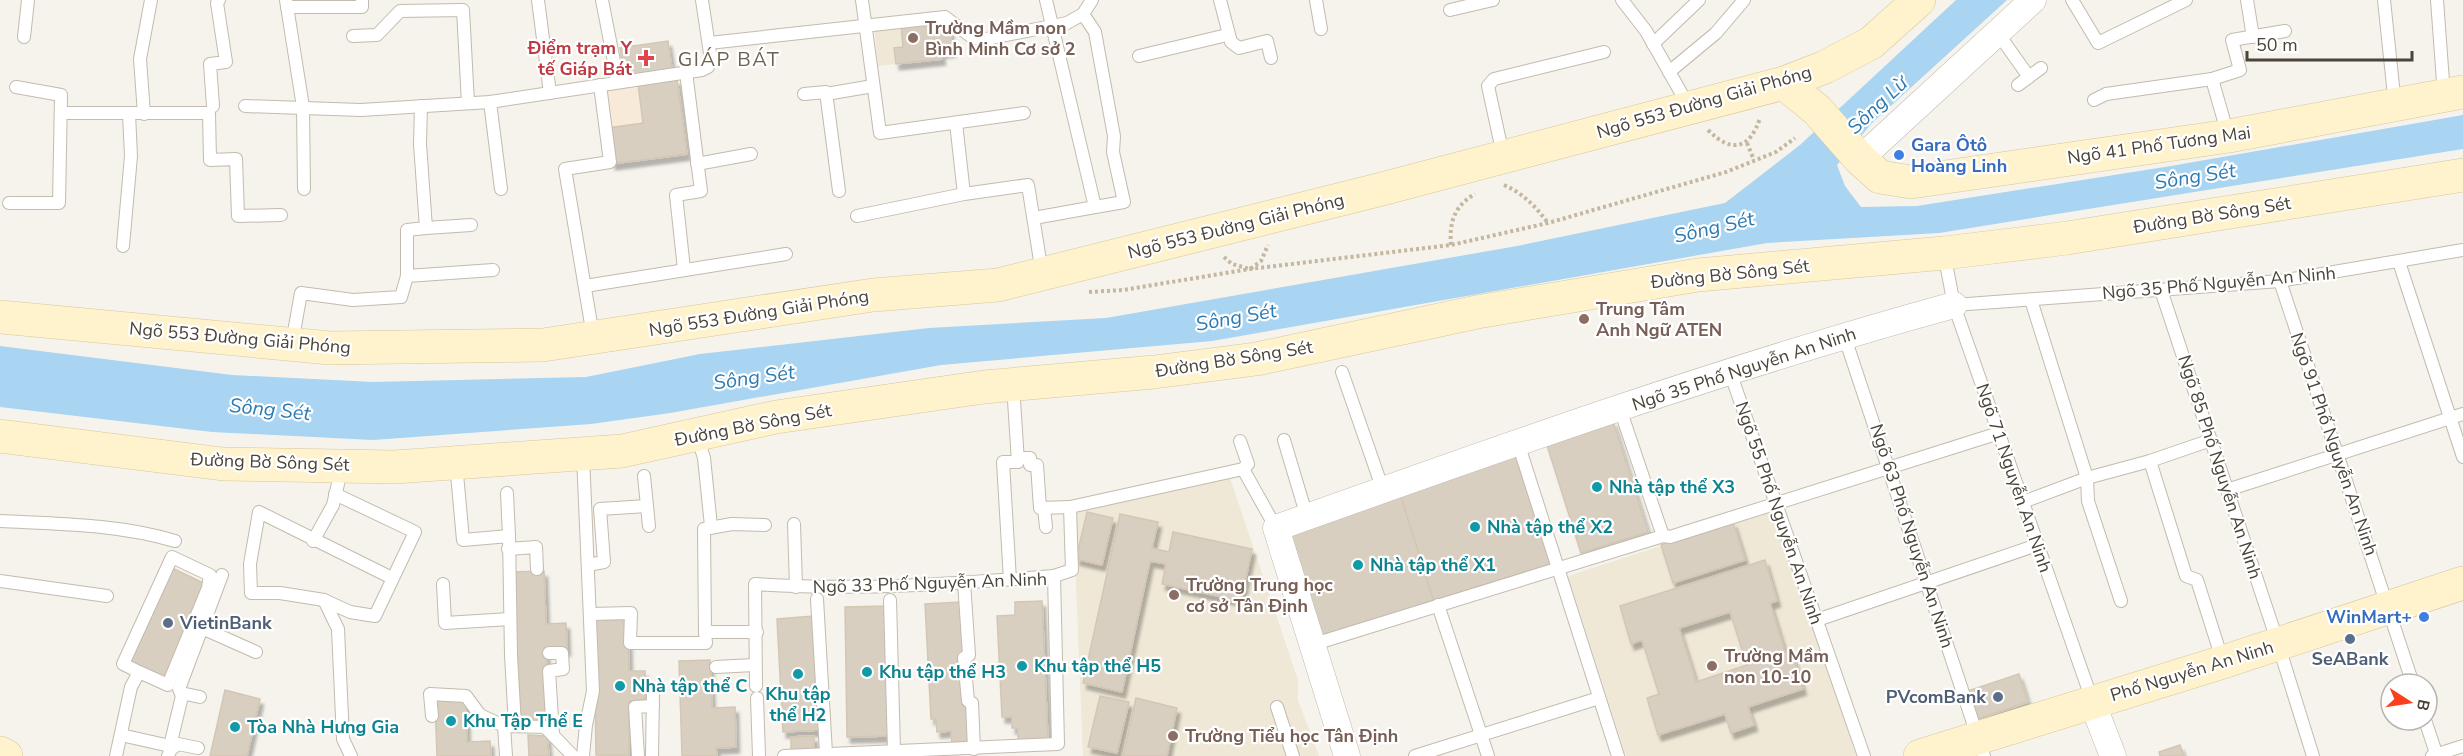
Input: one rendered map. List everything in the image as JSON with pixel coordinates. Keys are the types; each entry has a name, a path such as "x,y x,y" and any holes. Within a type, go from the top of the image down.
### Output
{"street":[{"name":"Ngõ 553 Đường Giải Phóng","path":"0,317 330,348 543,345 873,295 998,285 1502,170 1697,117 1826,68 1871,43 1919,0"},
{"path":"1860,159 2033,0"},
{"name":"Ngõ 41 Phố Tương Mai","path":"1784,83 1817,110 1860,159 1880,177 1911,182 2229,136 2453,94"},
{"name":"Đường Bờ Sông Sét","path":"0,435 338,480 395,467 622,451 776,417 1013,385 1154,372 1256,358 1477,312 1698,275 1944,253 2067,238 2463,175"},
{"name":"Ngõ 35 Phố Nguyễn An Ninh","path":"1276,528 1730,372 1844,335 1954,305"},
{"path":"1276,528 1347,756"},
{"name":"Phố Nguyễn An Ninh","path":"1920,756 1981,747 2092,702 2223,662 2463,583"},
{"path":"2092,702 2113,756"},
{"path":"0,753 6,756"}],"lane":[{"path":"24,37 28,0"},
{"path":"144,114 140,59 151,0"},
{"path":"213,106 210,64 226,62 217,3 219,0"},
{"path":"304,189 303,107 287,3 362,7 362,0"},
{"path":"538,0 550,93"},
{"path":"602,0 618,82"},
{"path":"244,106 361,110 490,102 708,67 711,60 702,0"},
{"path":"862,0 880,133 1024,113"},
{"path":"1046,0 1095,207"},
{"path":"709,42 945,17 973,38 986,39 1066,23 1083,14 1092,0"},
{"path":"1220,0 1227,34 1231,42 1239,48 1267,41 1271,58"},
{"path":"1316,0 1321,29"},
{"path":"1622,0 1653,44 1697,117"},
{"path":"1653,44 1699,0"},
{"path":"1669,72 1716,33 1744,0"},
{"path":"2072,0 2098,43 2179,1"},
{"path":"2247,0 2253,37"},
{"path":"2384,0 2395,106"},
{"path":"2437,0 2453,94"},
{"path":"1453,6 1487,1"},
{"path":"353,36 377,35 400,11 463,10 468,103"},
{"path":"1034,218 1124,202 1113,152 1114,136 1095,32 1083,14"},
{"path":"2094,99 2106,94 2212,79 2240,70 2232,40 2285,31"},
{"path":"1997,32 2024,81 2041,68"},
{"path":"1139,56 1227,34"},
{"path":"1502,170 1488,86 1494,79 1605,52"},
{"path":"684,269 676,195 701,191 686,72"},
{"path":"2212,79 2229,136"},
{"path":"593,338 565,169 610,162 600,85"},
{"path":"804,94 826,92 826,94 873,86"},
{"path":"9,203 59,203 61,95 16,87"},
{"path":"826,94 839,191"},
{"path":"490,102 501,189"},
{"path":"421,106 420,144 426,228"},
{"path":"61,113 209,113 210,160 236,159 238,216 281,215"},
{"path":"123,246 131,156 129,114"},
{"path":"956,123 964,194"},
{"path":"697,164 751,154"},
{"path":"857,216 964,194 1028,185 1042,275"},
{"path":"292,345 301,293 353,300 401,297 407,276 407,230 471,225"},
{"name":"Ngõ 35 Phố Nguyễn An Ninh","path":"1954,305 2280,281 2463,250"},
{"name":"Ngõ 71 Nguyễn An Ninh","path":"1944,253 1954,305 2092,702"},
{"path":"585,286 786,254"},
{"path":"2399,262 2463,457"},
{"path":"407,276 493,270"},
{"name":"Ngõ 91 Phố Nguyễn An Ninh","path":"2280,281 2409,672"},
{"name":"Ngõ 85 Phố Nguyễn An Ninh","path":"2161,290 2313,756"},
{"path":"2031,300 2087,478 2088,501 2121,601"},
{"name":"Ngõ 63 Phố Nguyễn An Ninh","path":"1844,335 1981,747"},
{"path":"1342,372 1383,490"},
{"name":"Ngõ 55 Phố Nguyễn An Ninh","path":"1730,372 1864,756"},
{"path":"1010,580 1004,462 1018,462 1013,385"},
{"path":"1620,409 1663,536"},
{"path":"2227,490 2463,414"},
{"path":"1311,645 1663,536 1670,537 1999,433"},
{"path":"697,435 704,458 711,526"},
{"path":"1284,440 1307,517"},
{"path":"2022,502 2087,478 2150,461 2211,440"},
{"path":"1018,458 1030,458 1030,465 1037,465 1040,508 1070,507 1244,470 1248,464 1240,441"},
{"path":"1518,443 1618,756"},
{"path":"583,454 593,691 583,756"},
{"path":"2150,461 2186,576 2197,580 2223,662"},
{"path":"456,462 464,540 508,542 536,547 537,569"},
{"path":"1244,470 1276,528"},
{"path":"644,476 649,526"},
{"path":"314,541 333,505 338,480 415,532 375,616 351,612 324,600 280,593 251,593 250,564 259,512 314,541 392,578"},
{"path":"506,756 510,726 507,493"},
{"path":"588,565 604,562 600,509 647,506"},
{"path":"1054,576 1072,570 1070,507"},
{"path":"1044,508 1046,527"},
{"path":"0,521 103,525 152,534 175,541"},
{"path":"591,614 632,613 630,643 706,643 704,529 732,524 765,525"},
{"path":"794,524 796,587"},
{"path":"1817,620 2037,545"},
{"path":"172,557 210,576 208,588 168,685 139,672 123,664 172,557"},
{"path":"121,735 170,746 182,696 179,689 222,576"},
{"name":"Ngõ 33 Phố Nguyễn An Ninh","path":"759,756 754,665 755,584 796,587 890,586 1054,576 1058,744 1036,751 974,749 929,753 894,751 784,756"},
{"path":"0,581 107,596"},
{"path":"964,582 969,655 964,658 968,701 972,703 974,749"},
{"path":"443,584 446,623 510,619"},
{"path":"817,599 826,753"},
{"path":"324,600 338,629 343,740 351,756"},
{"path":"890,600 894,751"},
{"path":"1438,606 1488,756"},
{"path":"202,628 256,652"},
{"path":"705,633 756,633"},
{"path":"549,653 562,653 563,669 549,671 553,734"},
{"path":"716,667 754,665"},
{"path":"116,756 131,687 139,672"},
{"path":"652,756 653,692"},
{"path":"181,693 200,697"},
{"path":"432,716 430,694 465,696 480,715 510,726 544,727 573,756"},
{"path":"1415,756 1599,698"},
{"path":"638,756 635,707 653,706"},
{"path":"1277,707 1293,756"},
{"path":"2428,732 2435,755 2463,746"},
{"path":"168,756 177,744 198,748"}],"path":[{"path":"1697,117 1720,141 1736,146 1747,142 1755,133 1761,112"},
{"path":"1088,292 1123,290 1250,269 1451,245 1548,223 1726,172 1776,152 1795,138"},
{"path":"1747,142 1754,160"},
{"path":"1502,170 1517,191 1533,203 1548,223"},
{"path":"1451,245 1449,226 1456,210 1479,193"},
{"path":"1250,269 1261,261 1269,242"},
{"path":"1223,255 1232,264 1250,269"}],"shaded area":[{"name":"Trường Mầm non Bình Minh Cơ sở 2","path":"949,21 952,51 941,52 942,59 878,66 874,26"},
{"path":"677,79 687,154 612,164 603,89"},
{"name":"Trường Trung học cơ sở Tân Định","path":"1230,478 1298,680 1298,700 1319,756 1083,756 1073,511"},
{"name":"Trường Mầm non 10-10","path":"1777,508 1856,756 1626,756 1568,576"}],"water":[{"path":"1956,0 2007,0 1871,124 1837,165 1845,186 1861,207 1917,206 2171,166 2463,115 2463,149 1939,233 1767,243 1212,341 941,365 670,413 591,424 373,440 212,432 0,407 0,346 232,375 373,382 586,377 700,354 929,328 1106,318 1517,246 1725,203 1800,145"}],"building":[{"name":"Trường Mầm non Bình Minh Cơ sở 2","path":"949,21 952,51 941,52 942,59 896,64 894,48 903,47 901,24"},
{"name":"Điểm trạm Y tế Giáp Bát","path":"668,41 672,69 624,76 620,48"},
{"path":"677,79 687,154 612,164 608,128 643,123 638,84"},
{"name":"Nhà tập thể X3","path":"1613,421 1648,532 1581,553 1546,442"},
{"name":"Nhà tập thể X2","path":"1515,453 1550,564 1434,602 1399,491"},
{"name":"Nhà tập thể X1","path":"1399,491 1434,602 1317,640 1281,529"},
{"path":"1087,512 1113,518 1102,565 1076,559"},
{"path":"1120,514 1158,522 1152,548 1169,552 1173,532 1252,549 1241,601 1162,584 1166,564 1150,561 1122,692 1083,683"},
{"path":"1733,522 1745,560 1673,583 1661,545"},
{"path":"1765,560 1777,601 1770,603 1785,652 1791,650 1803,689 1748,707 1754,725 1731,733 1725,714 1658,735 1647,698 1659,694 1642,640 1631,644 1620,606","holes":["1730,612 1747,665 1696,682 1679,628"]},
{"name":"VietinBank","path":"170,567 208,585 166,679 128,662"},
{"path":"544,571 546,624 566,623 567,650 546,651 549,720 518,722 511,572"},
{"name":"Khu tập thể H5","path":"1042,601 1048,741 1018,742 1018,728 1012,728 1012,717 1002,717 997,616 1015,615 1015,602"},
{"path":"961,602 968,745 952,747 951,731 937,732 936,719 931,719 925,604"},
{"name":"Khu tập thể H3","path":"886,606 889,736 847,737 845,607"},
{"name":"Nhà tập thể C","path":"628,615 629,671 645,671 645,700 629,701 629,755 596,755 594,616"},
{"name":"Khu tập thể H2","path":"813,616 819,730 783,732 777,619"},
{"path":"710,660 712,708 735,707 736,747 716,748 717,756 682,756 679,661"},
{"name":"PVcomBank","path":"2019,674 2028,702 1978,719 1968,691"},
{"name":"Tòa Nhà Hưng Gia","path":"225,690 260,699 247,756 210,756"},
{"path":"1100,696 1129,702 1117,753 1088,747"},
{"path":"1136,698 1177,708 1167,756 1123,756"},
{"name":"Khu Tập Thể E","path":"466,700 467,742 490,741 491,756 437,756 435,701"},
{"path":"528,735 547,736 549,756 529,756"},
{"path":"814,736 814,751 791,752 791,737"},
{"path":"2180,745 2184,756 2160,756 2159,752"}],"place":[{"name":"Trường Mầm non Bình Minh Cơ sở 2","path":"913,38"},
{"name":"Điểm trạm Y tế Giáp Bát","path":"646,58"},
{"name":"Gara Ôtô Hoàng Linh","path":"1899,155"},
{"name":"Trung Tâm Anh Ngữ ATEN","path":"1584,319"},
{"name":"Nhà tập thể X3","path":"1597,487"},
{"name":"Nhà tập thể X2","path":"1475,527"},
{"name":"Nhà tập thể X1","path":"1358,565"},
{"name":"Trường Trung học cơ sở Tân Định","path":"1174,595"},
{"name":"WinMart+","path":"2424,617"},
{"name":"VietinBank","path":"168,623"},
{"name":"SeABank","path":"2350,639"},
{"name":"Khu tập thể H5","path":"1022,666"},
{"name":"Trường Mầm non 10-10","path":"1712,666"},
{"name":"Khu tập thể H3","path":"867,672"},
{"name":"Khu tập thể H2","path":"798,674"},
{"name":"Nhà tập thể C","path":"620,686"},
{"name":"PVcomBank","path":"1998,697"},
{"name":"Khu Tập Thể E","path":"451,721"},
{"name":"Tòa Nhà Hưng Gia","path":"235,727"},
{"name":"Trường Tiểu học Tân Định","path":"1173,736"}],"district":[{"name":"GIÁP BÁT","path":"729,59"}],"water label":[{"name":"Sông Lừ","path":"1877,105"},
{"name":"Sông Sét","path":"2195,176"},
{"name":"Sông Sét","path":"1714,227"},
{"name":"Sông Sét","path":"1236,317"},
{"name":"Sông Sét","path":"754,377"},
{"name":"Sông Sét","path":"270,409"}]}
